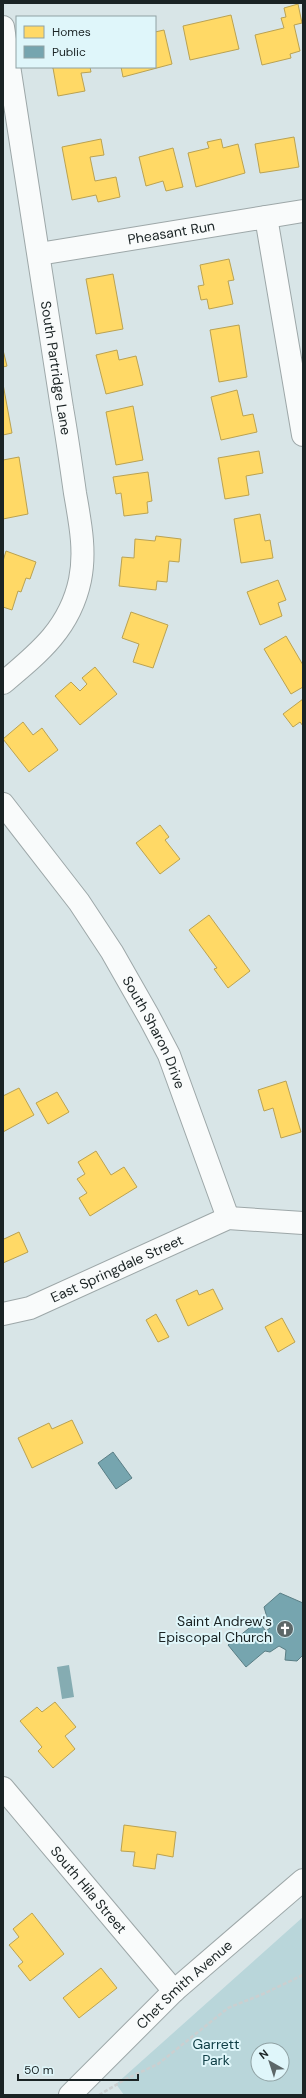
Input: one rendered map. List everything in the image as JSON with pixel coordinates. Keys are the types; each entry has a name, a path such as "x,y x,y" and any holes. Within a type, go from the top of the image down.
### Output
{"street":[{"name":"South Partridge Lane","path":"3,27 82,534 80,579 75,597 58,631 32,660 3,683"},
{"name":"Pheasant Run","path":"39,254 303,210"},
{"path":"266,217 303,435"},
{"name":"South Sharon Drive","path":"3,804 79,902 112,952 149,1017 169,1055 228,1218"},
{"path":"228,1218 303,1223"},
{"name":"East Springdale Street","path":"3,1314 30,1308 228,1218"},
{"name":"South Hila Street","path":"3,1788 174,1991"},
{"name":"Chet Smith Avenue","path":"70,2095 174,1991 303,1880"}],"path":[{"path":"99,2095 126,2079 158,2064 228,2008 263,1994 303,1975"}],"green space":[{"name":"Garrett Park","path":"303,1917 303,2095 124,2095 116,2084"}],"shaded area":[{"path":"69,1665 74,1697 62,1699 57,1667"}],"building: Homes":[{"path":"298,4 302,23 294,25 300,51 290,54 291,58 262,65 255,35 284,28 281,18 286,17 284,8"},
{"path":"231,15 239,49 190,60 183,26"},
{"path":"164,30 172,64 123,77 121,68 156,68 156,32"},
{"path":"53,68 90,68 91,72 81,73 85,91 58,96"},
{"path":"294,137 299,167 260,173 255,144"},
{"path":"101,139 104,155 90,157 95,181 116,177 120,197 98,202 96,195 72,200 62,147"},
{"path":"221,139 223,148 238,144 245,173 196,187 188,153 209,148 207,142"},
{"path":"173,148 183,187 166,191 163,181 146,186 139,157"},
{"path":"229,259 234,280 228,281 233,304 209,309 207,299 201,300 198,286 204,285 200,265"},
{"path":"113,274 123,329 96,334 86,279"},
{"path":"239,325 247,377 219,382 210,330"},
{"path":"3,350 7,366 3,367"},
{"path":"117,350 119,360 136,356 143,385 106,394 96,355"},
{"path":"3,384 12,433 3,435"},
{"path":"237,390 243,416 253,414 257,432 221,440 211,397"},
{"path":"133,406 143,460 116,465 106,412"},
{"path":"259,451 263,473 246,476 249,495 225,499 218,458"},
{"path":"19,457 28,514 3,519 3,460"},
{"path":"148,472 152,501 147,502 148,513 124,516 121,493 116,494 113,477"},
{"path":"260,514 265,541 270,540 273,558 241,563 234,519"},
{"path":"156,536 181,539 179,562 169,561 167,582 157,581 156,590 119,586 122,557 134,558 135,539 155,541"},
{"path":"6,551 36,562 30,579 26,578 21,592 18,591 12,610 3,607 3,561"},
{"path":"278,580 286,600 278,603 282,616 260,625 247,592"},
{"path":"131,612 168,625 153,668 133,662 139,644 122,638"},
{"path":"286,636 303,665 303,687 291,694 264,649"},
{"path":"95,667 117,694 80,725 55,696 71,682 80,691 87,684 82,678"},
{"path":"303,699 303,726 300,722 293,727 283,714"},
{"path":"23,722 33,735 42,728 58,750 29,772 3,739"},
{"path":"160,825 169,837 165,840 180,859 160,874 136,843"},
{"path":"209,915 250,971 228,988 214,969 217,968 189,930"},
{"path":"286,1081 301,1132 281,1138 273,1108 264,1111 258,1090"},
{"path":"19,1088 34,1115 3,1132 3,1096"},
{"path":"57,1092 69,1112 48,1124 36,1103"},
{"path":"96,1151 111,1175 124,1167 137,1187 90,1216 79,1198 87,1193 77,1179 85,1174 78,1162"},
{"path":"19,1232 28,1252 3,1263 3,1237 4,1239"},
{"path":"213,1289 223,1309 188,1326 176,1300 197,1290 199,1295"},
{"path":"156,1314 169,1337 158,1342 146,1320"},
{"path":"282,1318 295,1342 278,1352 265,1327"},
{"path":"72,1420 83,1443 32,1468 18,1438 49,1423 52,1429"},
{"path":"55,1702 76,1727 65,1736 75,1749 53,1768 38,1751 42,1747 20,1721 37,1707 42,1712"},
{"path":"124,1825 176,1832 173,1857 157,1854 155,1869 133,1866 135,1852 121,1851"},
{"path":"32,1913 64,1954 30,1981 18,1966 23,1962 9,1945 19,1937 13,1929"},
{"path":"101,1968 117,1988 79,2018 63,1998"}],"building: Public":[{"path":"113,1452 132,1478 116,1489 98,1463"},
{"name":"Saint Andrew's Episcopal Church","path":"280,1593 303,1603 303,1655 297,1661 285,1660 286,1650 279,1646 270,1652 265,1651 246,1667 228,1645 258,1621 266,1631 270,1628 264,1607"}],"place":[{"name":"Saint Andrew's Episcopal Church","path":"285,1629"}]}
